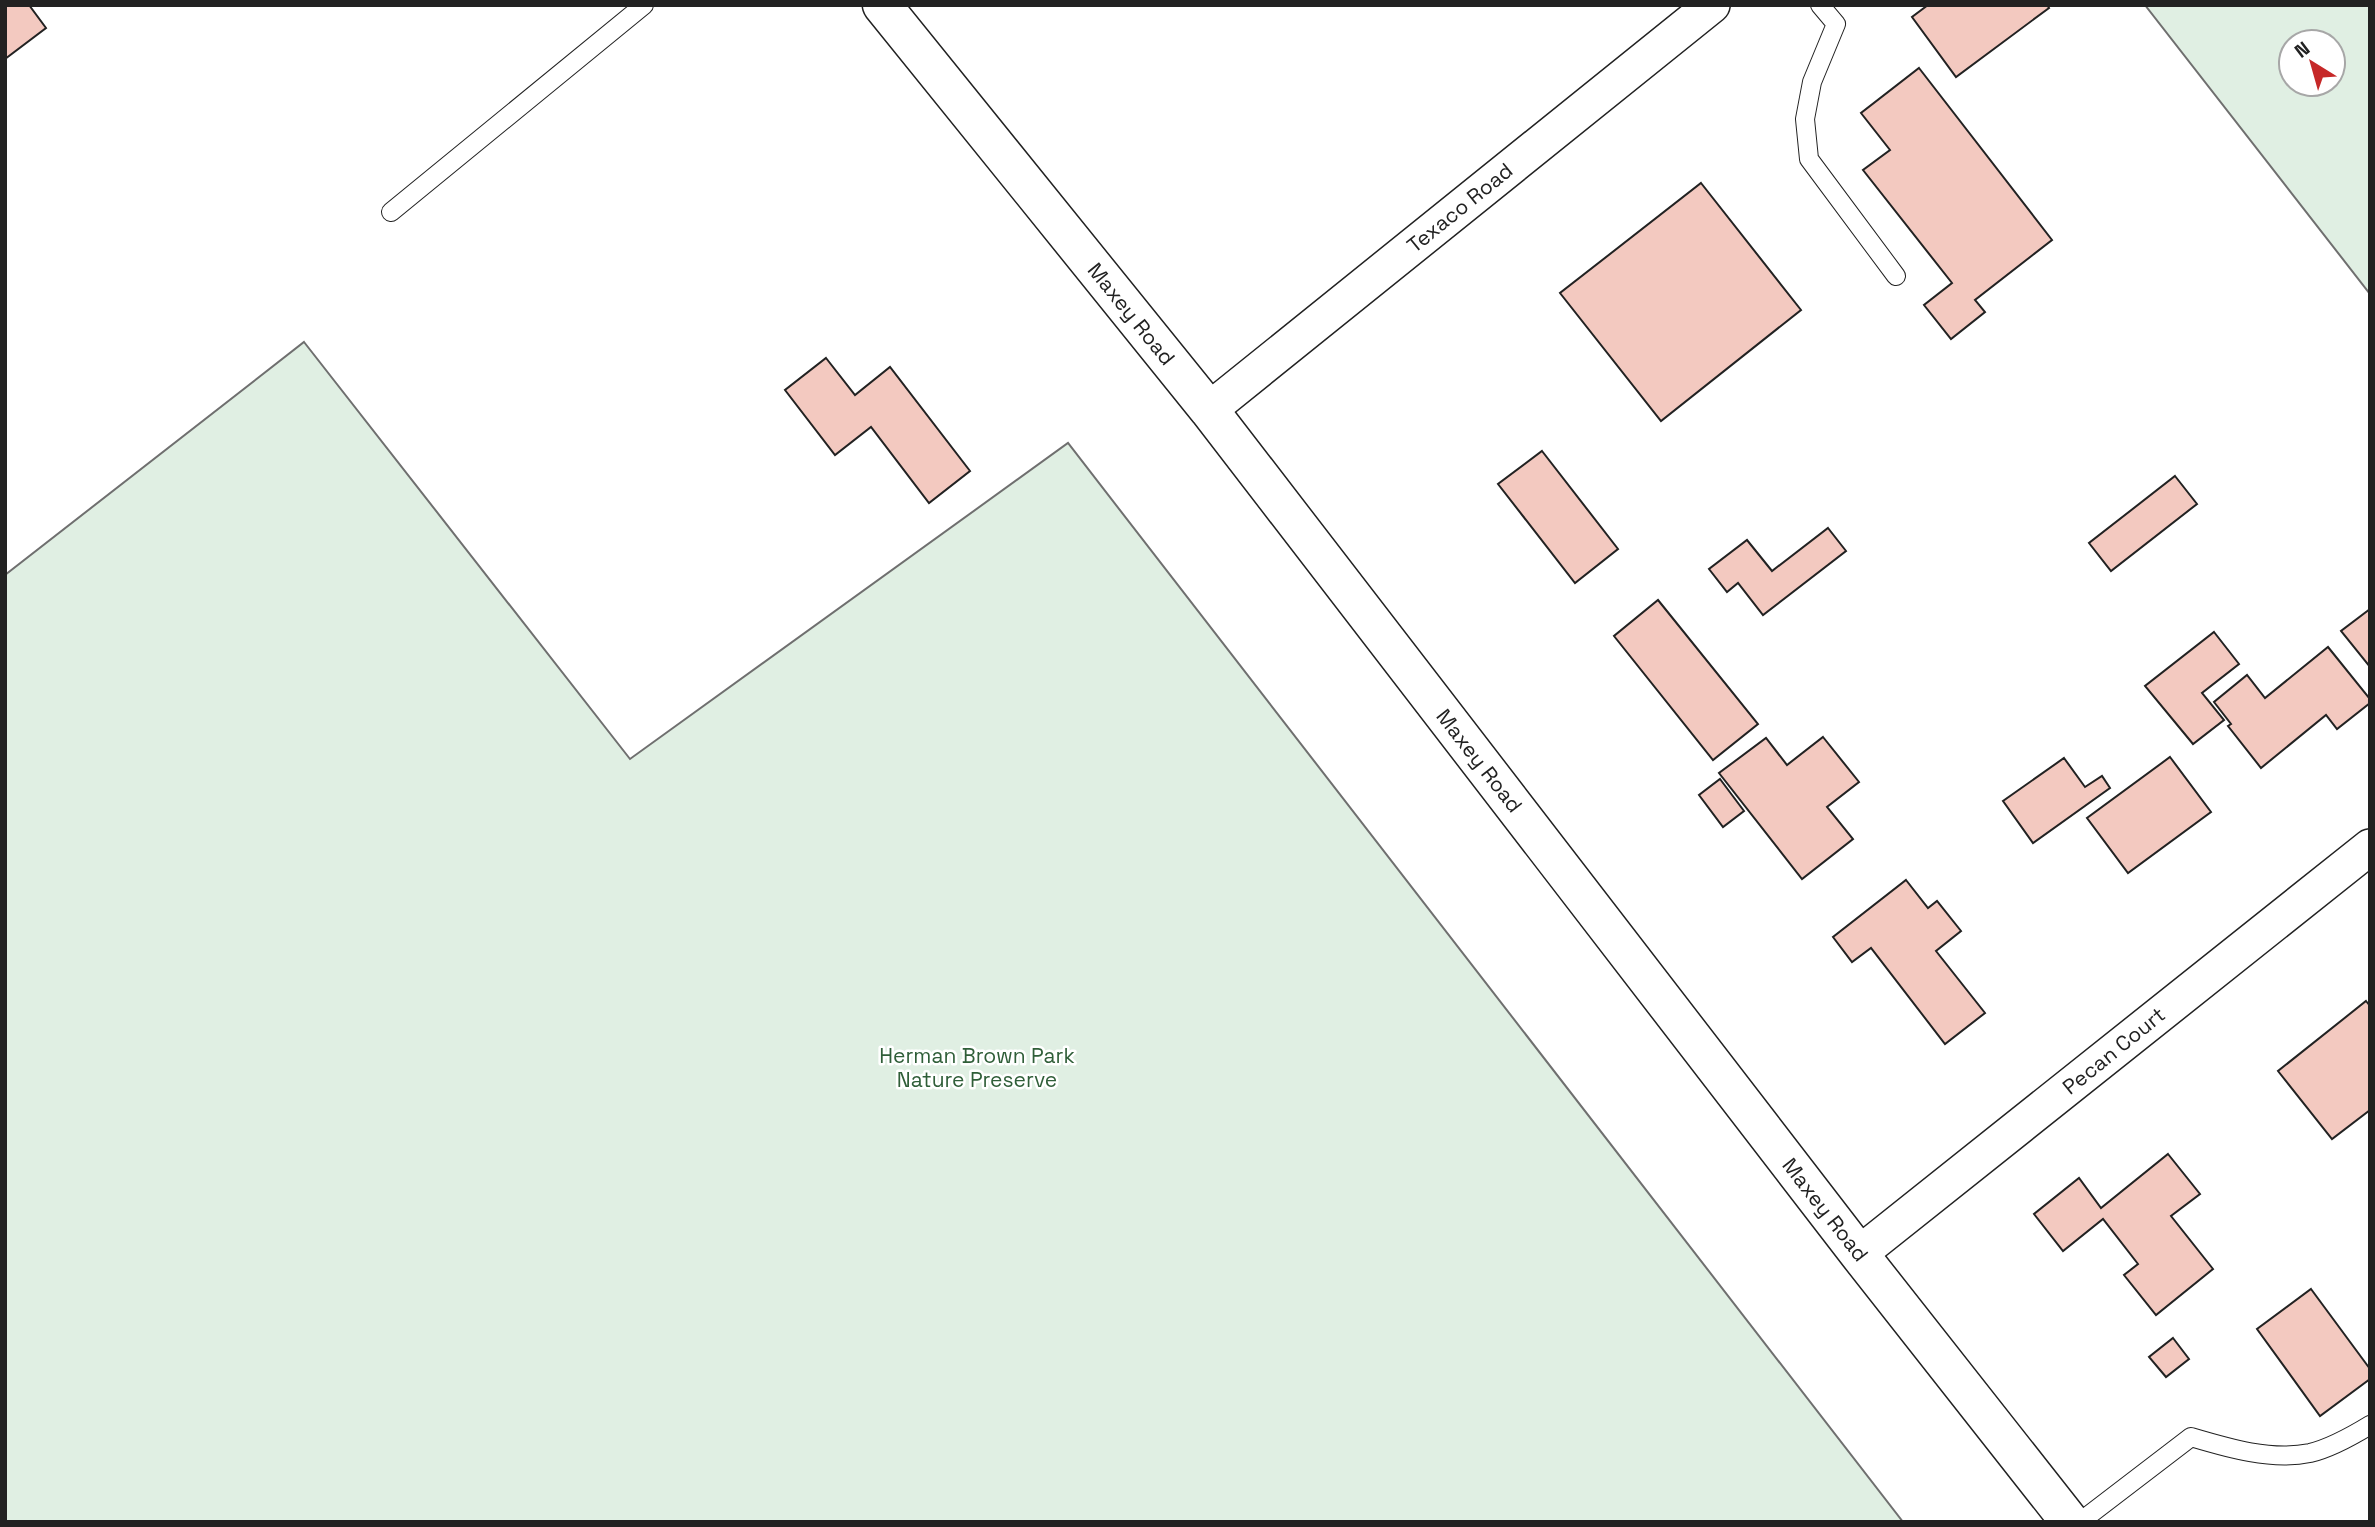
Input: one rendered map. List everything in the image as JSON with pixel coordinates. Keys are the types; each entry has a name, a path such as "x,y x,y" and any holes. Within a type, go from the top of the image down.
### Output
{"main road":[{"name":"Maxey Road","path":"882,5 1209,411 1859,1254 2070,1522"}],"street":[{"name":"Texaco Road","path":"1209,411 1712,5"},
{"name":"Pecan Court","path":"1859,1254 2370,847"}],"lane":[{"path":"391,212 645,5"},
{"path":"1820,5 1836,24 1812,82 1805,119 1809,159 1896,276"},
{"path":"2080,1522 2191,1437 2228,1448 2271,1454 2310,1453 2350,1437 2370,1425"}],"green space":[{"path":"2145,5 2370,5 2370,294"},
{"name":"Herman Brown Park Nature Preserve","path":"304,342 630,759 1068,443 1903,1522 5,1522 5,575"}],"building":[{"path":"5,5 29,5 46,28 5,59"},
{"path":"1928,5 2047,5 2049,8 1956,77 1912,17"},
{"path":"1919,68 2052,240 1975,300 1985,312 1951,339 1924,305 1952,283 1863,170 1890,150 1861,113"},
{"path":"1701,183 1801,310 1661,421 1560,293"},
{"path":"826,358 855,395 890,367 970,471 929,503 871,427 835,455 785,390"},
{"path":"1542,451 1618,549 1575,583 1498,484"},
{"path":"2175,476 2197,504 2111,571 2089,543"},
{"path":"1828,528 1846,551 1763,615 1738,583 1727,592 1709,569 1747,540 1772,571"},
{"path":"1658,600 1758,724 1713,760 1614,636"},
{"path":"2370,609 2370,667 2341,631"},
{"path":"2214,632 2239,664 2202,693 2224,720 2193,744 2145,686"},
{"path":"2328,647 2370,699 2370,703 2337,729 2326,715 2261,768 2228,726 2231,724 2214,702 2247,675 2265,698"},
{"path":"1823,737 1859,782 1827,807 1853,839 1802,879 1719,773 1766,738 1787,765"},
{"path":"2170,757 2211,812 2128,873 2087,818"},
{"path":"2064,758 2085,787 2102,776 2110,788 2033,843 2003,801"},
{"path":"1720,779 1744,811 1723,827 1699,795"},
{"path":"1906,880 1928,908 1937,901 1961,931 1936,951 1985,1013 1945,1044 1871,948 1852,962 1833,937"},
{"path":"2366,1001 2370,1006 2370,1110 2332,1139 2278,1071"},
{"path":"2168,1154 2200,1194 2171,1216 2213,1269 2156,1315 2124,1275 2138,1264 2103,1219 2063,1251 2034,1214 2079,1178 2101,1208"},
{"path":"2311,1289 2370,1369 2370,1379 2320,1416 2257,1329"},
{"path":"2173,1338 2189,1359 2166,1377 2149,1357"}]}
